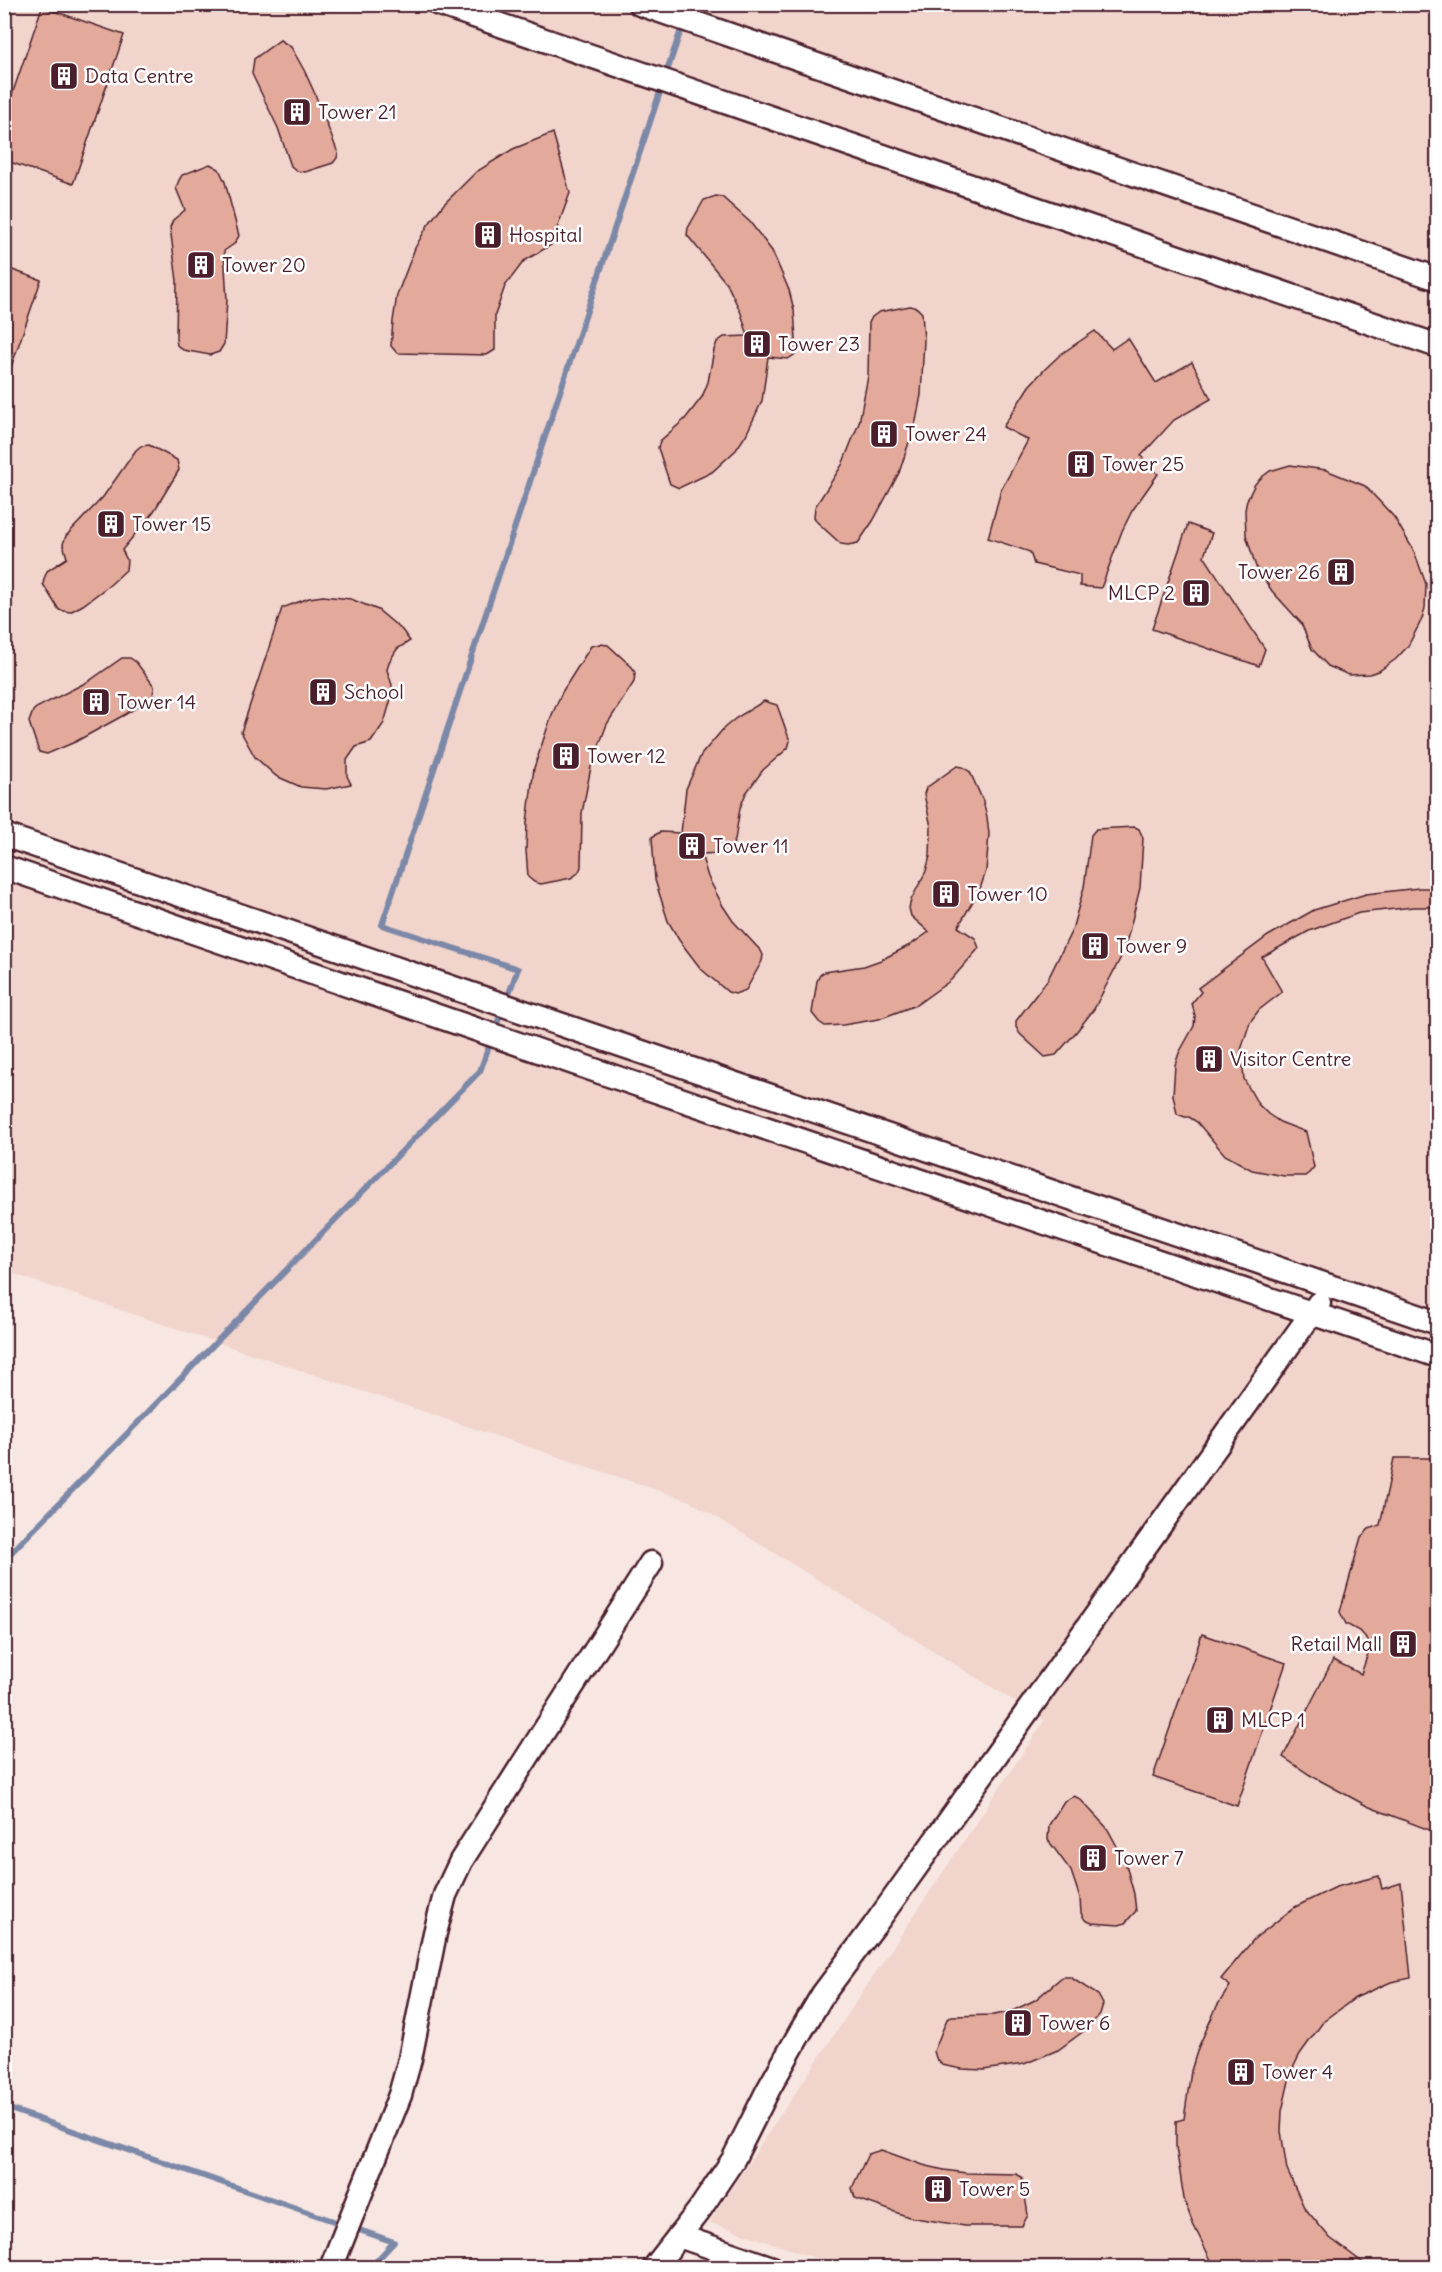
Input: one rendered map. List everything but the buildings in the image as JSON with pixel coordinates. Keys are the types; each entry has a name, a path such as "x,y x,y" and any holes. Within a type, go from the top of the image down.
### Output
{"street":[{"path":"439,4 1437,346"},
{"path":"639,4 1437,279"},
{"path":"4,835 1437,1323"},
{"path":"4,867 1437,1356"},
{"path":"654,2268 733,2160 768,2090 824,1994 1330,1287"},
{"path":"331,2268 400,2095 410,2059 435,1933 445,1895 461,1861 651,1563"},
{"path":"679,2236 772,2268"}],"shaded area":[{"path":"5,5 1437,5 1437,2267 842,2267 709,2222 1045,1720 690,1501 5,1271"}],"waterway":[{"path":"665,77 683,24"},
{"path":"506,1001 518,969 382,925 662,86"},
{"path":"4,1560 480,1071 502,1010"},
{"path":"4,2107 394,2242 370,2268"}],"place":[{"name":"Data Centre","path":"64,76"},
{"name":"Tower 21","path":"297,112"},
{"name":"Hospital","path":"488,235"},
{"name":"Tower 20","path":"201,265"},
{"name":"Tower 23","path":"757,344"},
{"name":"Tower 24","path":"884,434"},
{"name":"Tower 25","path":"1081,464"},
{"name":"Tower 15","path":"111,524"},
{"name":"Tower 26","path":"1341,572"},
{"name":"MLCP 2","path":"1196,593"},
{"name":"School","path":"323,692"},
{"name":"Tower 14","path":"96,702"},
{"name":"Tower 12","path":"566,756"},
{"name":"Tower 11","path":"692,846"},
{"name":"Tower 10","path":"946,894"},
{"name":"Tower 9","path":"1095,946"},
{"name":"Visitor Centre","path":"1209,1059"},
{"name":"Retail Mall","path":"1403,1644"},
{"name":"MLCP 1","path":"1220,1720"},
{"name":"Tower 7","path":"1093,1858"},
{"name":"Tower 6","path":"1018,2023"},
{"name":"Tower 4","path":"1241,2072"},
{"name":"Tower 5","path":"938,2189"}]}
